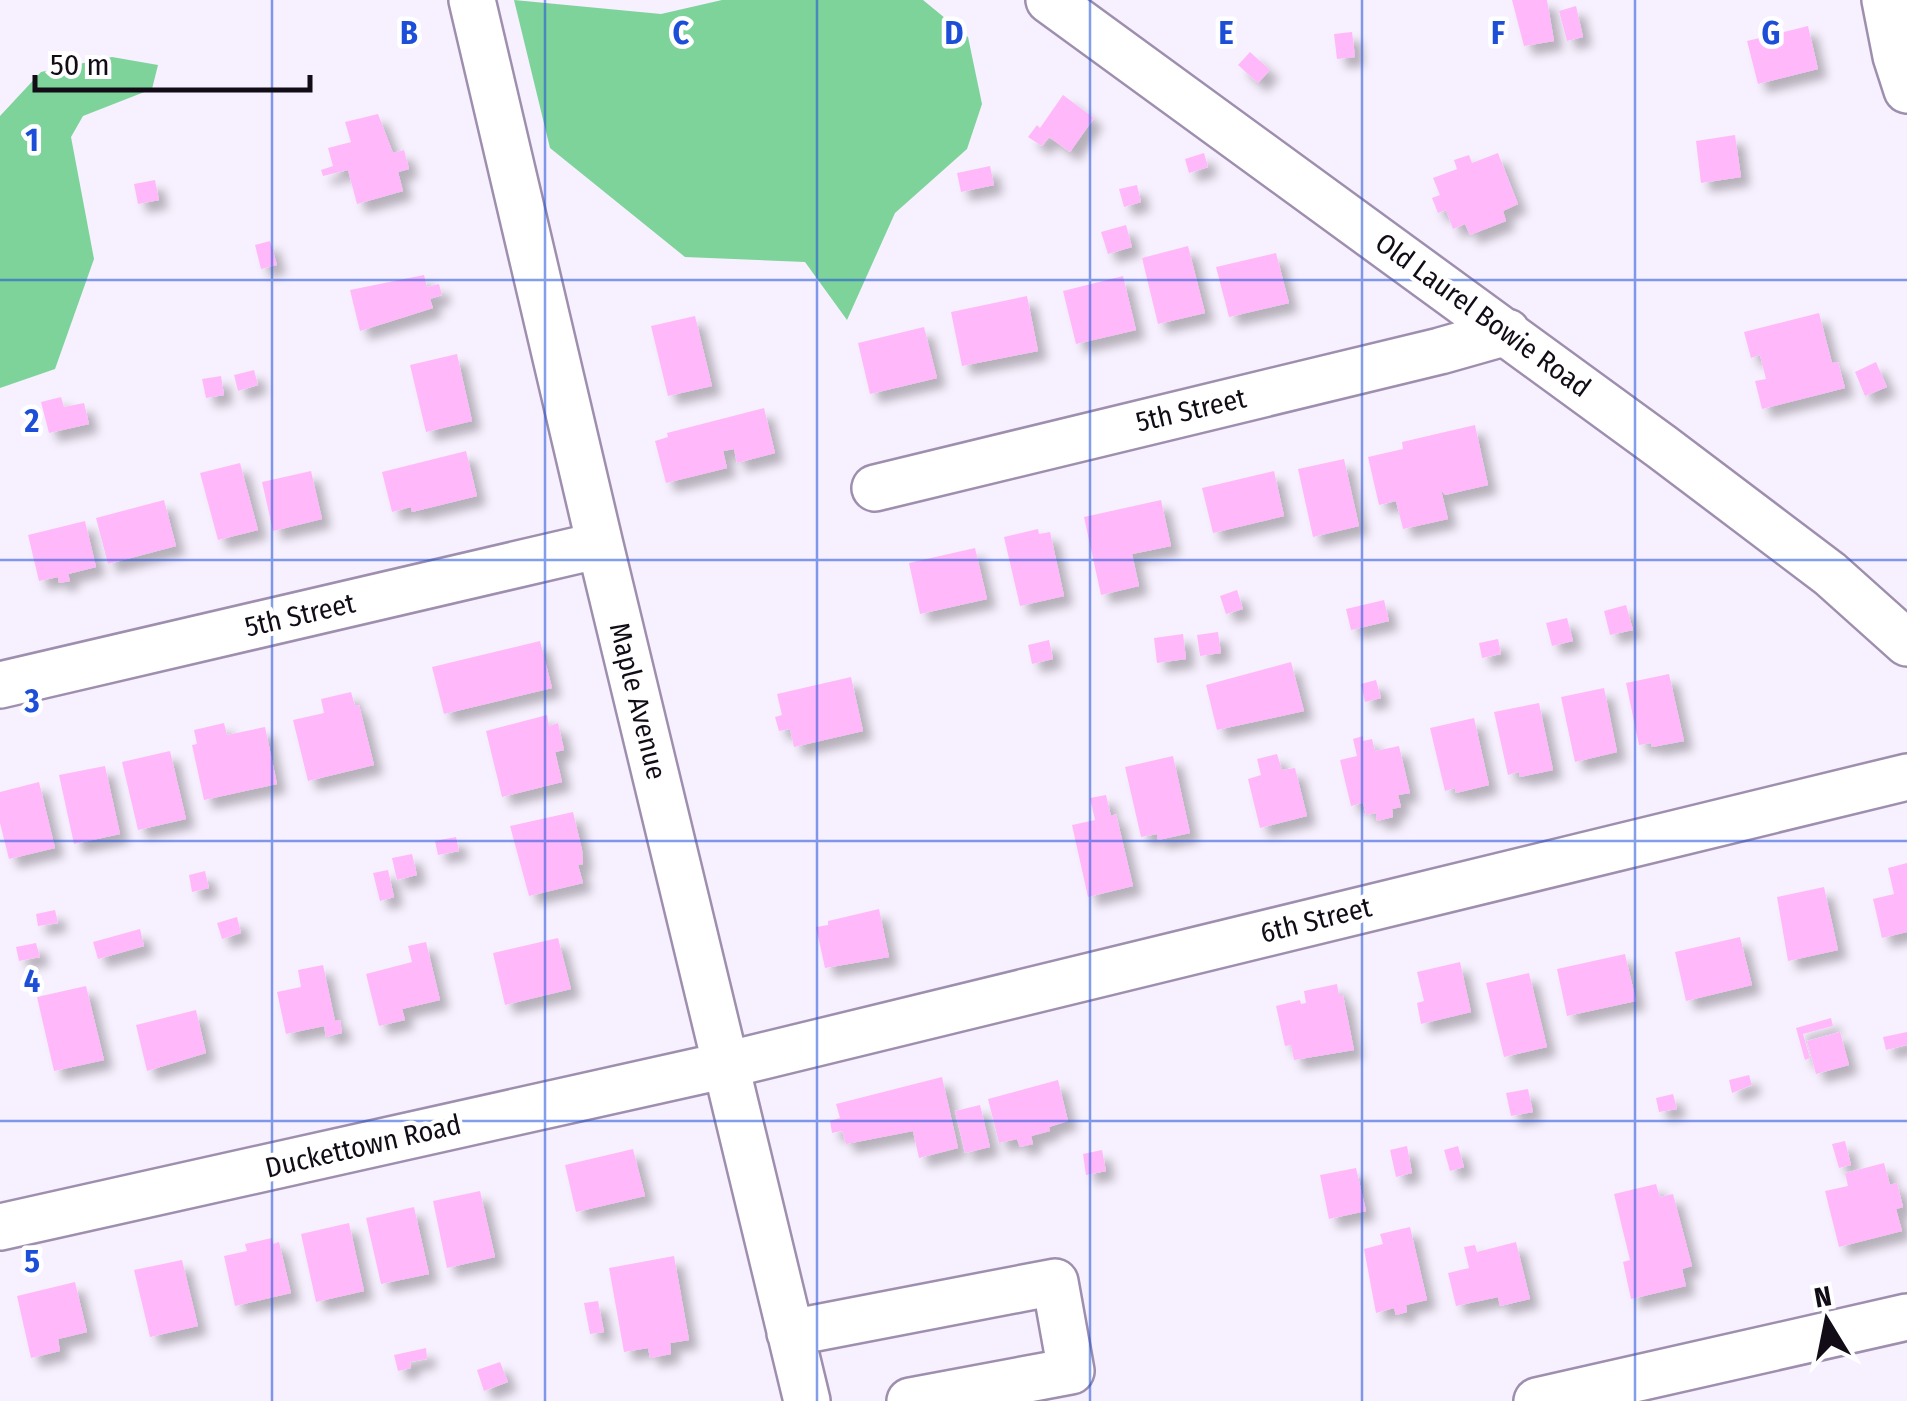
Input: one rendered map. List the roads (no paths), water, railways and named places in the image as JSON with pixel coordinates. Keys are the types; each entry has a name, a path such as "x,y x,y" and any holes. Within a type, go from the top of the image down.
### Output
{"street":[{"name":"Maple Avenue","path":"472,0 807,1401"},
{"name":"Old Laurel Bowie Road","path":"1049,0 1507,332 1814,562 1907,643"},
{"path":"1885,0 1907,90"},
{"name":"5th Street","path":"874,488 1507,332"},
{"name":"5th Street","path":"0,685 600,544"},
{"name":"6th Street","path":"726,1066 1907,777"},
{"name":"Duckettown Road","path":"0,1228 726,1066"},
{"path":"790,1332 1055,1282 1072,1371 910,1401"},
{"path":"1537,1401 1907,1316"}]}
